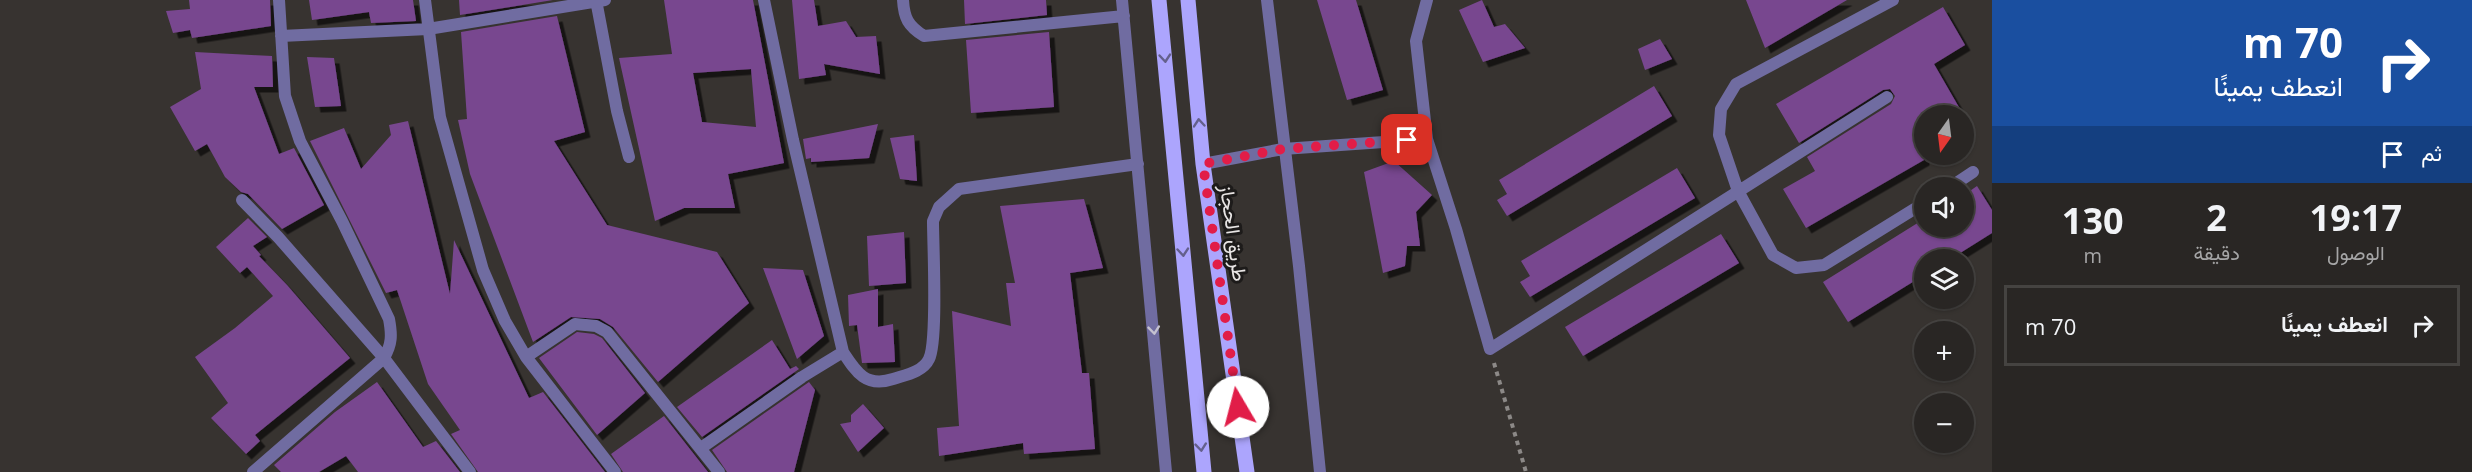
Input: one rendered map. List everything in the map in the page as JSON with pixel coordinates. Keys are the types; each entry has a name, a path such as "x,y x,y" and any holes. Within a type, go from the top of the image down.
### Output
{"main road":[{"path":"1159,0 1204,472"},
{"name":"طريق الحجاز","path":"1188,0 1203,164 1246,472"}],"street":[{"path":"253,472 384,358 391,345 392,335 389,319 300,141 285,96 279,0"},
{"path":"425,0 440,117 483,270 505,321 526,357 615,472"},
{"path":"281,36 428,29 599,0 617,111 629,157"},
{"path":"764,0 793,140 843,352 857,372 866,380 887,381 920,369 929,359 933,337 933,221 939,207 959,189 1138,164"},
{"path":"903,0 904,14 908,24 924,36 1124,16"},
{"path":"1122,0 1166,472"},
{"path":"1266,0 1299,266 1320,472"},
{"path":"1427,0 1416,41 1427,139 1456,229 1490,350 1887,97"},
{"path":"1893,0 1736,84 1721,109 1719,135 1738,191 1773,255 1796,268 1824,265 1914,209"},
{"path":"1203,164 1283,149 1427,139"},
{"path":"1966,177 1973,172"},
{"path":"243,200 384,358 470,472"},
{"path":"526,357 575,324 596,326 602,329 608,333 719,472"},
{"path":"701,448 802,377 843,352"}],"path":[{"path":"1490,350 1526,472"}],"building":[{"path":"189,0 270,0 271,26 192,38 190,30 173,33 166,11 190,9"},
{"path":"309,0 413,0 416,21 371,23 369,12 312,20"},
{"path":"459,0 553,0 460,15"},
{"path":"664,0 753,0 784,163 728,174 735,208 684,208 655,221 619,58 672,54","holes":["751,69 756,127 702,122 693,73"]},
{"path":"792,0 814,0 818,26 846,21 856,37 876,36 880,74 824,64 826,75 799,79"},
{"path":"964,0 1046,0 1047,15 965,24"},
{"path":"1317,0 1356,0 1383,90 1347,100"},
{"path":"1482,0 1494,27 1505,24 1525,48 1483,62 1459,10"},
{"path":"1746,0 1847,0 1765,48"},
{"path":"1943,7 1965,45 1934,64 1958,105 1914,105 1915,165 1806,228 1783,189 1815,171 1807,157 1891,104 1895,96 1890,89 1883,90 1799,143 1776,104"},
{"path":"557,16 585,132 554,141 607,225 717,252 749,303 658,382 613,327 600,319 571,317 533,342 470,174 458,120 467,119 461,32"},
{"path":"1049,32 1054,107 971,113 966,40"},
{"path":"1660,39 1672,59 1645,70 1638,49"},
{"path":"195,52 272,56 273,87 254,87 279,154 294,148 324,205 282,229 248,194 241,192 225,177 207,144 195,151 170,107 201,89"},
{"path":"307,57 334,58 341,106 315,107"},
{"path":"1654,86 1672,116 1507,216 1497,200 1507,194 1499,180"},
{"path":"408,121 450,294 454,240 529,398 543,392 605,472 478,472 451,434 460,430 428,384 397,290 386,293 310,141 344,128 361,169 391,135 389,125"},
{"path":"878,124 869,158 811,162 811,158 806,159 803,139"},
{"path":"914,135 917,181 900,179 890,138"},
{"path":"1394,161 1432,195 1416,212 1420,246 1407,246 1405,266 1383,273 1364,172"},
{"path":"1677,168 1695,198 1530,297 1520,282 1530,276 1521,261"},
{"path":"1977,186 1992,210 1992,233 1967,249 1914,249 1914,281 1848,322 1823,282 1914,225 1914,237 1974,237 1974,188"},
{"path":"1084,199 1103,268 1070,273 1082,373 1089,373 1095,449 1024,454 1023,443 939,456 937,428 959,426 952,311 1011,326 1006,283 1015,283 1000,206"},
{"path":"248,218 267,237 253,246 261,255 259,256 350,358 255,435 260,441 246,454 211,418 228,403 195,357 273,296 247,267 240,273 216,247"},
{"path":"904,232 906,283 869,286 867,236"},
{"path":"1721,234 1739,263 1583,356 1565,327"},
{"path":"763,268 803,270 824,336 797,359"},
{"path":"878,289 878,327 893,324 895,362 862,363 857,325 849,326 848,295"},
{"path":"577,332 594,334 602,338 645,393 597,435 539,358"},
{"path":"772,340 790,369 796,366 799,369 702,437 677,407"},
{"path":"377,382 423,447 436,441 460,472 358,472 346,456 319,472 281,472 274,465 335,412"},
{"path":"809,382 815,390 794,472 727,472 712,450"},
{"path":"863,404 884,428 858,452 840,424 851,422 851,415"},
{"path":"664,416 708,472 623,472 611,454"}],"route":[{"path":"1238,407 1203,164 1246,158 1283,149 1407,140"}]}
